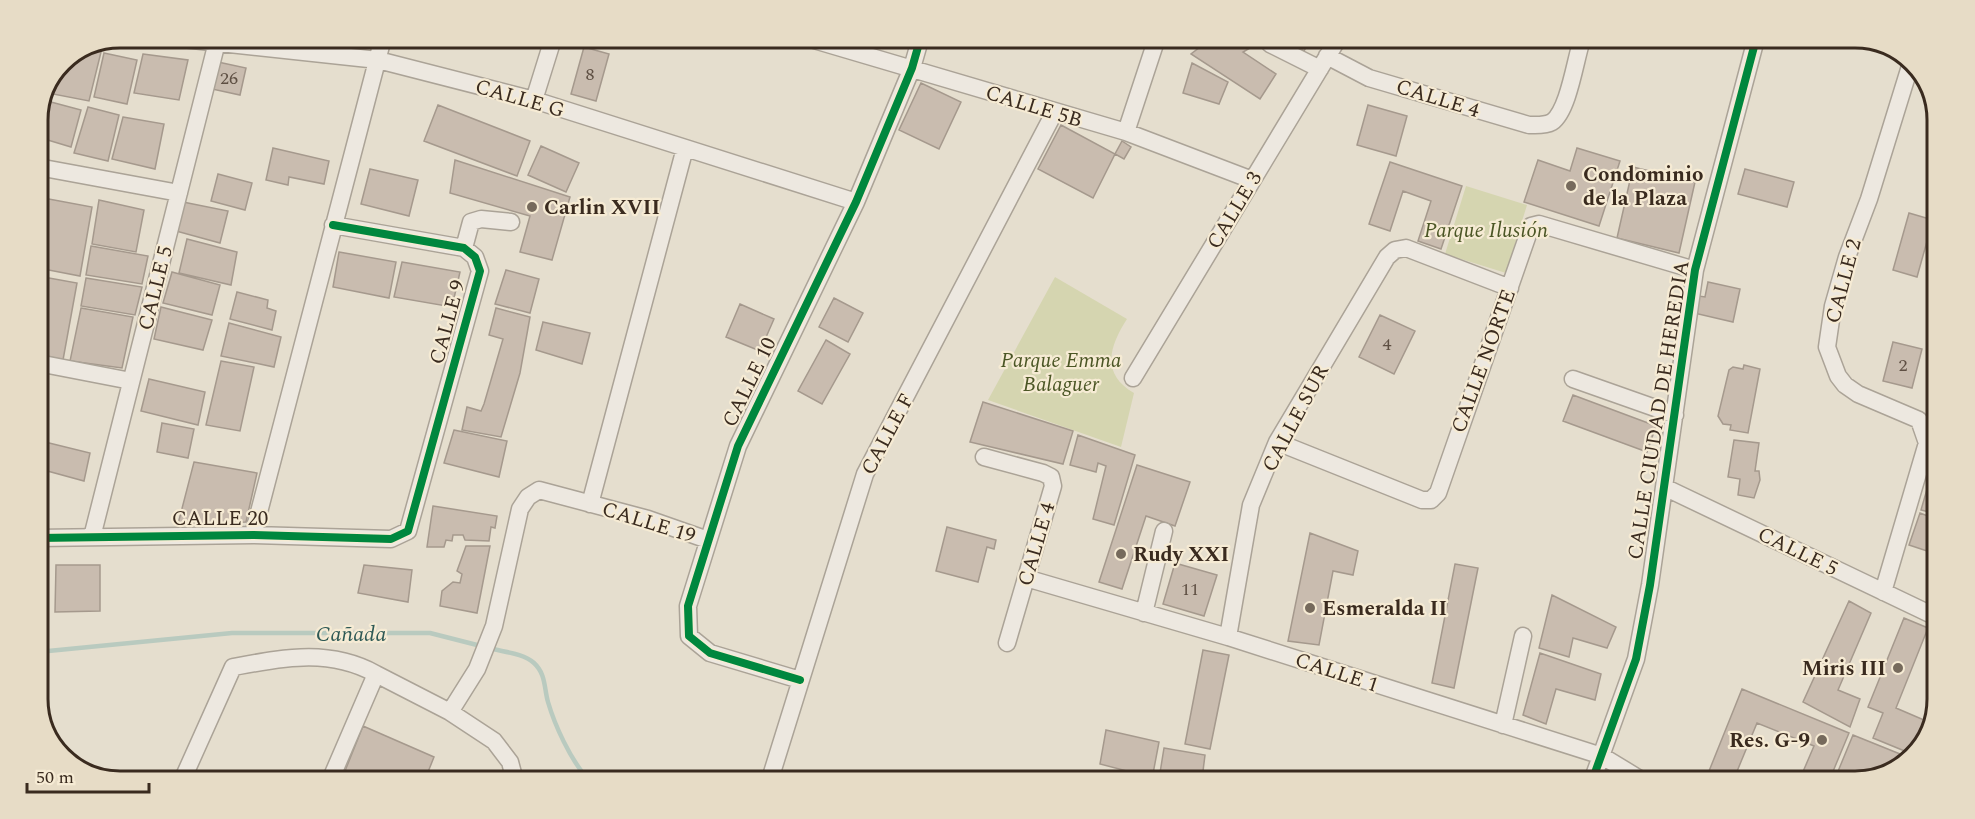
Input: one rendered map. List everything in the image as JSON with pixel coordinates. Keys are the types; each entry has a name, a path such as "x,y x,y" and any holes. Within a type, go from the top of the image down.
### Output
{"street":[{"name":"CALLE 5","path":"92,537 215,48"},
{"name":"CALLE G","path":"281,48 378,60 534,100 856,202"},
{"path":"254,535 381,48"},
{"path":"534,100 550,48"},
{"name":"CALLE 5B","path":"841,48 1054,113 1126,132 1252,180"},
{"name":"CALLE 10","path":"800,680 710,653 689,636 688,606 738,447 856,202 912,69 918,48"},
{"path":"1126,132 1154,48"},
{"name":"CALLE 4","path":"1289,48 1328,56 1369,78 1529,125 1552,122 1565,101 1580,48"},
{"name":"CALLE CIUDAD DE HEREDIA","path":"1596,771 1635,659 1664,487 1695,270 1754,48"},
{"name":"CALLE 3","path":"1133,378 1328,56"},
{"name":"CALLE 2","path":"1883,592 1927,443 1919,420 1858,394 1845,385 1838,376 1827,347 1833,306 1844,267 1869,199 1908,72"},
{"name":"CALLE F","path":"773,771 865,474 1054,113"},
{"path":"590,504 685,148"},
{"path":"48,169 179,193"},
{"path":"333,225 464,248 471,222 481,219 511,222"},
{"name":"CALLE NORTE","path":"1277,442 1422,500 1431,500 1438,493 1461,421 1531,226 1539,224 1695,270"},
{"name":"CALLE 9","path":"401,536 408,531 480,271 475,256 464,248"},
{"name":"CALLE SUR","path":"1228,638 1251,505 1277,442 1387,257 1395,250 1406,248 1510,288"},
{"path":"48,365 131,381"},
{"path":"1573,379 1675,415"},
{"name":"CALLE 4","path":"984,457 1051,477 1053,486 1007,644"},
{"name":"CALLE 5","path":"1664,487 1927,613"},
{"name":"CALLE 19","path":"450,712 477,669 495,626 520,509 528,497 539,490 648,519 708,540"},
{"path":"1144,613 1164,531"},
{"name":"CALLE 20","path":"48,538 254,535 391,539 401,536"},
{"name":"CALLE 1","path":"1026,578 1228,638 1602,756 1626,771"},
{"path":"1503,725 1523,636"},
{"path":"186,771 233,668 292,657 323,657 362,666 450,712 494,741 510,762 512,771"},
{"path":"334,771 376,674"}],"green space":[{"name":"Parque Ilusión","path":"1466,186 1527,205 1506,273 1445,254"},
{"name":"Parque Emma Balaguer","path":"1055,277 1127,319 1116,340 1111,359 1116,377 1123,386 1134,393 1121,447 988,400"}],"building":[{"path":"584,48 609,54 596,101 571,94"},
{"path":"1199,48 1250,48 1243,52 1276,74 1260,99 1191,54"},
{"path":"101,52 89,101 54,94 60,80 69,69 80,60"},
{"path":"104,53 137,60 127,104 94,97"},
{"path":"143,54 188,60 179,100 134,93"},
{"path":"218,62 246,68 240,95 212,89"},
{"path":"1192,63 1228,82 1219,104 1183,93"},
{"path":"921,83 961,102 939,149 899,130"},
{"path":"51,102 81,110 71,147 48,140"},
{"path":"438,105 530,141 517,176 424,141"},
{"path":"1368,105 1407,116 1396,156 1357,145"},
{"path":"88,107 119,115 108,161 74,153"},
{"path":"123,117 164,124 155,169 112,159"},
{"path":"1061,125 1115,154 1093,198 1038,169"},
{"path":"1122,141 1131,147 1124,159 1115,154"},
{"path":"541,146 579,163 566,192 528,175"},
{"path":"273,148 329,161 324,184 289,177 288,185 266,180"},
{"name":"Condominio de la Plaza","path":"1577,148 1620,161 1599,226 1524,202 1538,160 1570,171"},
{"name":"Carlin XVII","path":"455,160 570,197 552,260 520,252 530,216 450,193"},
{"path":"1390,162 1462,186 1441,249 1418,241 1431,201 1403,191 1390,231 1369,224"},
{"path":"1633,167 1695,182 1679,253 1617,238"},
{"path":"370,169 418,180 409,216 361,204"},
{"path":"1745,169 1794,182 1787,207 1738,194"},
{"path":"218,174 252,183 245,210 211,201"},
{"path":"48,199 92,207 80,276 48,270"},
{"path":"99,200 144,210 136,252 92,244"},
{"path":"183,202 228,211 220,243 176,231"},
{"path":"1909,213 1927,218 1927,241 1917,277 1893,270"},
{"path":"187,239 237,252 231,285 179,273"},
{"path":"91,246 148,256 142,284 86,275"},
{"path":"339,252 396,262 389,298 333,287"},
{"path":"402,262 460,272 452,307 394,297"},
{"path":"506,270 539,279 530,313 495,304"},
{"path":"172,272 220,285 212,315 163,303"},
{"path":"48,278 77,283 63,360 48,356"},
{"path":"86,278 142,287 135,315 81,306"},
{"path":"1708,282 1740,289 1733,322 1694,313 1699,296 1705,297"},
{"path":"237,292 268,300 267,308 276,311 272,330 230,319"},
{"path":"834,298 863,313 848,342 819,327"},
{"path":"740,304 774,319 760,351 726,337"},
{"path":"161,307 212,320 203,350 154,339"},
{"path":"81,308 133,317 122,368 70,361"},
{"path":"496,308 530,317 520,373 501,437 462,430 467,407 481,411 503,339 489,335"},
{"path":"1380,315 1415,331 1394,374 1359,357"},
{"path":"543,322 590,333 582,364 536,350"},
{"path":"229,323 281,337 274,367 221,356"},
{"path":"826,340 850,354 822,404 798,391"},
{"path":"1893,342 1922,349 1912,388 1883,381"},
{"path":"221,361 254,367 240,431 206,425"},
{"path":"1744,365 1760,369 1748,433 1730,430 1731,425 1723,424 1718,416 1729,370 1733,367 1743,369"},
{"path":"149,379 205,392 198,425 141,411"},
{"path":"1573,395 1656,426 1647,452 1563,421"},
{"path":"983,402 1073,431 1063,464 970,442"},
{"path":"162,423 194,429 188,458 157,452"},
{"path":"454,430 507,441 499,477 444,463"},
{"path":"1078,435 1135,455 1114,525 1093,519 1106,466 1098,463 1096,472 1070,465"},
{"path":"1734,440 1759,443 1755,471 1759,471 1760,480 1754,498 1738,495 1740,479 1728,477"},
{"path":"48,443 90,453 84,481 48,471"},
{"path":"194,462 257,473 246,522 178,524"},
{"name":"Rudy XXI","path":"1137,465 1190,482 1175,526 1146,516 1122,589 1099,582"},
{"path":"1927,489 1927,512 1921,510"},
{"path":"433,506 497,516 495,528 491,527 489,541 465,540 463,535 453,535 452,541 446,540 444,547 427,547"},
{"path":"1920,513 1927,516 1927,551 1909,545"},
{"path":"947,527 996,540 994,549 987,547 978,582 936,571"},
{"name":"Esmeralda II","path":"1310,533 1358,551 1353,575 1333,571 1319,645 1288,641"},
{"path":"466,546 490,546 477,613 440,606 442,591 453,582 460,583 462,574 457,571"},
{"path":"1175,563 1217,575 1204,616 1163,604"},
{"path":"1455,564 1478,568 1454,688 1432,683"},
{"path":"56,565 100,565 100,611 55,612"},
{"path":"364,565 412,570 408,602 358,593"},
{"path":"1552,595 1616,627 1607,648 1573,638 1569,657 1539,648"},
{"path":"1849,601 1871,613 1838,690 1860,699 1850,727 1803,702"},
{"name":"Miris III","path":"1904,618 1927,628 1896,708 1924,720 1912,743 1904,751 1873,738 1883,713 1868,707"},
{"path":"1203,650 1229,655 1210,749 1185,744"},
{"path":"1540,653 1601,674 1595,700 1556,689 1546,724 1523,715"},
{"name":"Res. G-9","path":"1742,689 1849,733 1833,771 1803,771 1814,746 1757,723 1737,771 1709,771"},
{"path":"363,726 434,757 428,771 345,771"},
{"path":"1106,730 1159,742 1154,771 1127,771 1100,764"},
{"path":"1853,735 1901,754 1887,764 1873,769 1838,771"},
{"path":"1164,748 1205,755 1203,771 1160,771"}],"waterway":[{"name":"Cañada","path":"48,651 232,633 430,633 481,646"},
{"name":"Cañada","path":"489,648 524,657 538,667 543,676 548,702 559,731 582,771"}],"cycle path":[{"path":"800,680 710,653 689,636 688,606 738,446 856,202 912,68 918,48"},
{"path":"1596,771 1636,659 1650,585 1695,270 1754,48"},
{"path":"48,538 253,535 391,539 408,531 480,271 475,257 464,248 333,225"}],"place":[{"name":"Condominio de la Plaza","path":"1571,186"},
{"name":"Carlin XVII","path":"532,207"},
{"name":"Rudy XXI","path":"1121,554"},
{"name":"Esmeralda II","path":"1310,608"},
{"name":"Miris III","path":"1898,668"},
{"name":"Res. G-9","path":"1822,740"}]}
